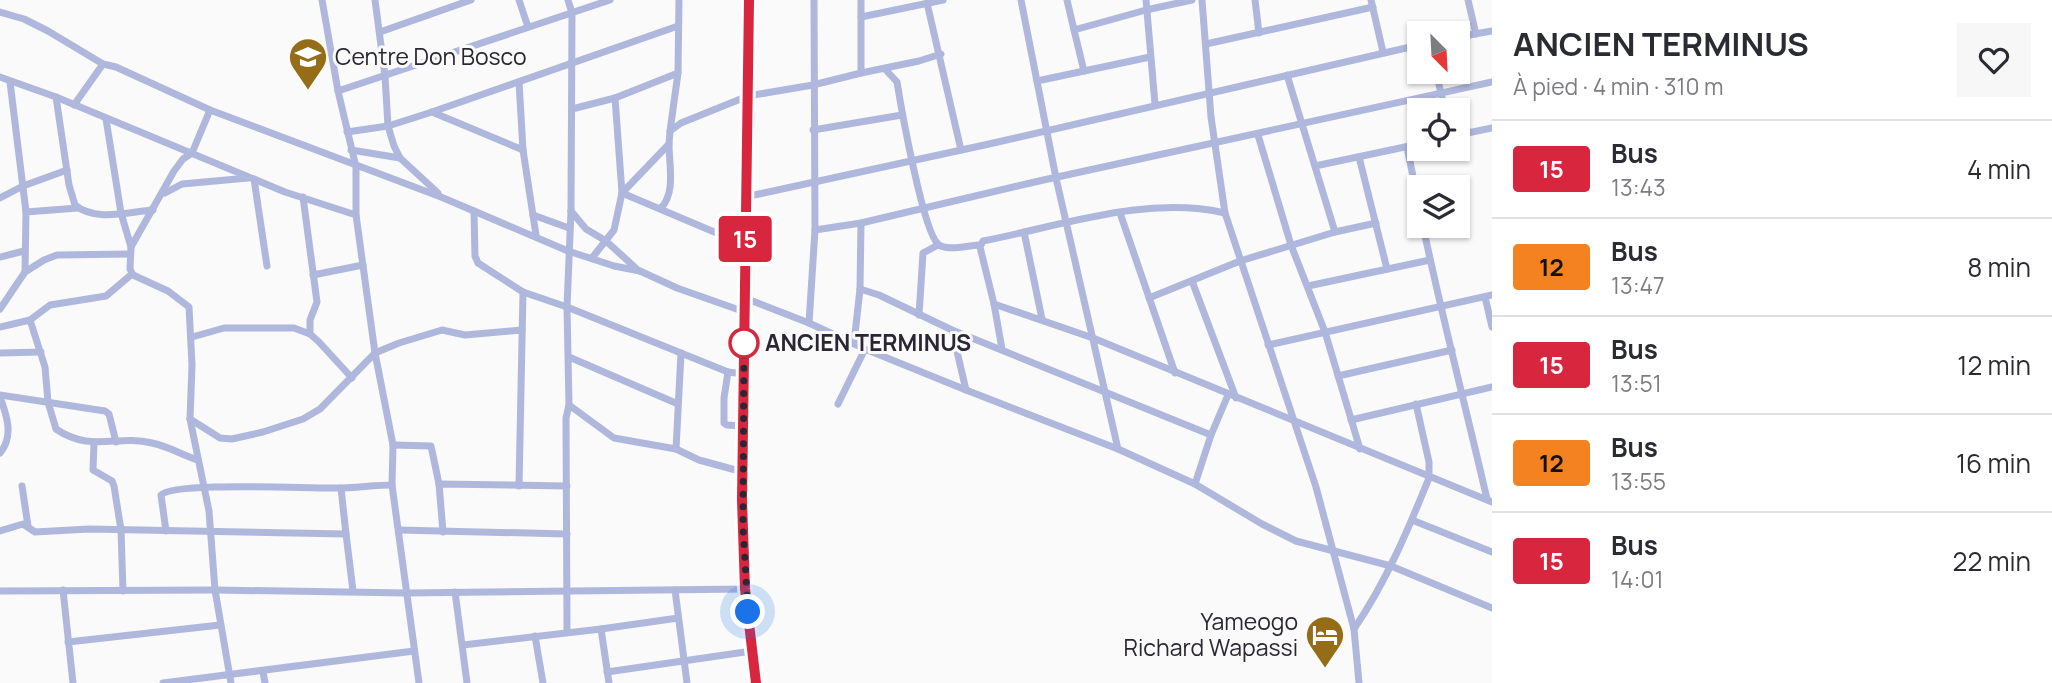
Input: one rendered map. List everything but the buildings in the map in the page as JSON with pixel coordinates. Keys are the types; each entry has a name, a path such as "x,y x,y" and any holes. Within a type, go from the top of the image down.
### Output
{"street":[{"path":"322,0 338,92 356,167 356,215 375,354 393,445 392,485 419,683"},
{"path":"375,0 385,76 388,126 400,158 441,197"},
{"path":"380,32 471,0"},
{"path":"519,0 528,27"},
{"path":"567,631 567,307 572,109 572,13 568,0"},
{"path":"338,92 610,0"},
{"path":"661,208 667,201 670,185 669,144 678,73 679,0"},
{"path":"749,0 743,472 745,589 756,683"},
{"path":"809,323 815,230 814,0"},
{"path":"861,0 861,72"},
{"path":"861,18 943,0"},
{"path":"1021,0 1056,177 1118,449"},
{"path":"1067,0 1084,71"},
{"path":"1146,0 1156,104"},
{"path":"1074,30 1192,0"},
{"path":"1202,0 1214,143 1225,213 1316,487 1354,629 1361,682"},
{"path":"1255,0 1259,33"},
{"path":"1468,0 1476,34"},
{"path":"927,4 961,150"},
{"path":"1206,44 1372,4 1383,52"},
{"path":"0,12 24,19 103,64 117,67 210,110 441,197 536,235 568,251 614,266 640,271 677,288 746,312"},
{"path":"347,132 388,126 432,112 678,26"},
{"path":"1470,35 1492,31"},
{"path":"745,197 1407,47"},
{"path":"670,131 681,122 748,96 813,85 940,54"},
{"path":"1037,80 1150,57"},
{"path":"74,105 103,64"},
{"path":"884,69 897,82 923,208 938,245 946,248 980,244 1066,222 1120,213 1191,206 1225,213"},
{"path":"572,109 615,98 678,73"},
{"path":"1287,75 1335,232"},
{"path":"0,77 56,97 252,178 356,215"},
{"path":"10,82 26,212 25,272"},
{"path":"519,82 523,150 536,235"},
{"path":"815,230 862,223 1056,177 1492,82"},
{"path":"1438,84 1441,98"},
{"path":"56,97 71,194 78,208"},
{"path":"615,98 622,193 745,245"},
{"path":"130,251 174,171 183,159 192,153 210,110"},
{"path":"432,112 523,150"},
{"path":"813,130 902,115"},
{"path":"106,118 132,274"},
{"path":"1470,133 1492,128"},
{"path":"1258,135 1291,245 1325,332 1360,449"},
{"path":"592,258 614,230 622,193 669,144"},
{"path":"1315,166 1407,146"},
{"path":"351,150 400,158"},
{"path":"1359,157 1387,269"},
{"path":"0,198 23,186 67,170"},
{"path":"162,196 169,189 182,184 252,178"},
{"path":"252,178 267,266"},
{"path":"303,197 317,302 310,323 310,334"},
{"path":"26,212 78,208 92,214 153,210"},
{"path":"474,211 475,256 478,263 523,292 728,372 744,374"},
{"path":"571,212 586,229 607,241 640,271"},
{"path":"1120,213 1175,373"},
{"path":"533,215 569,228"},
{"path":"855,343 862,223"},
{"path":"1149,298 1240,261 1335,232 1376,223"},
{"path":"1024,232 1042,319"},
{"path":"1425,238 1489,501"},
{"path":"980,244 1002,349"},
{"path":"919,315 923,253 938,245"},
{"path":"0,257 24,251"},
{"path":"0,309 25,272 44,260 57,255 130,251"},
{"path":"1308,286 1430,260"},
{"path":"313,275 363,265"},
{"path":"1,325 30,320 50,305 106,296 132,274"},
{"path":"132,274 168,291 188,305 192,337 190,419 213,533 215,590 231,679"},
{"path":"1192,281 1232,396 1211,435 1195,484"},
{"path":"860,289 879,295 952,330 1211,435"},
{"path":"519,486 523,292"},
{"path":"1268,345 1488,296 1492,327"},
{"path":"745,298 965,390 1118,449 1195,484 1284,535 1391,566 1492,608"},
{"path":"994,303 1093,338 1489,501"},
{"path":"30,320 45,367 48,402 56,429 74,438 94,443 150,442 198,460"},
{"path":"192,337 224,328 287,327 310,334 352,378"},
{"path":"190,419 220,438 248,436 281,428 320,410 375,354 442,330 465,335 522,330"},
{"path":"952,330 965,390"},
{"path":"838,404 865,349"},
{"path":"1338,376 1452,351"},
{"path":"0,353 41,352"},
{"path":"676,449 681,353"},
{"path":"569,357 678,404"},
{"path":"728,372 724,423 743,426"},
{"path":"1351,420 1492,387"},
{"path":"0,453 8,439 8,422 0,396 105,411 109,414 116,442"},
{"path":"1354,629 1391,566 1429,478 1429,462 1416,404"},
{"path":"569,405 614,438 676,449 699,460 743,472"},
{"path":"94,443 93,470 111,481 114,486 121,530 122,590"},
{"path":"393,445 431,446 439,484 443,532"},
{"path":"439,484 567,486"},
{"path":"166,531 162,493 167,490 205,487 341,488 392,485"},
{"path":"22,486 28,526"},
{"path":"341,488 353,591"},
{"path":"1412,520 1492,552"},
{"path":"0,531 23,524 35,532 121,530 346,534"},
{"path":"399,530 567,534"},
{"path":"0,591 407,593 745,589"},
{"path":"63,590 73,683"},
{"path":"675,590 687,683"},
{"path":"455,592 467,683"},
{"path":"463,645 678,618"},
{"path":"68,642 220,625"},
{"path":"601,629 609,683"},
{"path":"535,636 543,683 536,683"},
{"path":"163,683 231,679 263,671 414,651"},
{"path":"607,672 752,651"},
{"path":"263,671 265,683"}],"bus line":[{"name":"15","path":"749,0 742,500 745,589 756,683"}],"place":[{"name":"Centre Don Bosco","path":"308,91"},
{"name":"ANCIEN TERMINUS","path":"744,343"},
{"name":"Yameogo Richard Wapassi","path":"1325,669"}],"route":[{"path":"744,343 743,554 748,612"}]}
